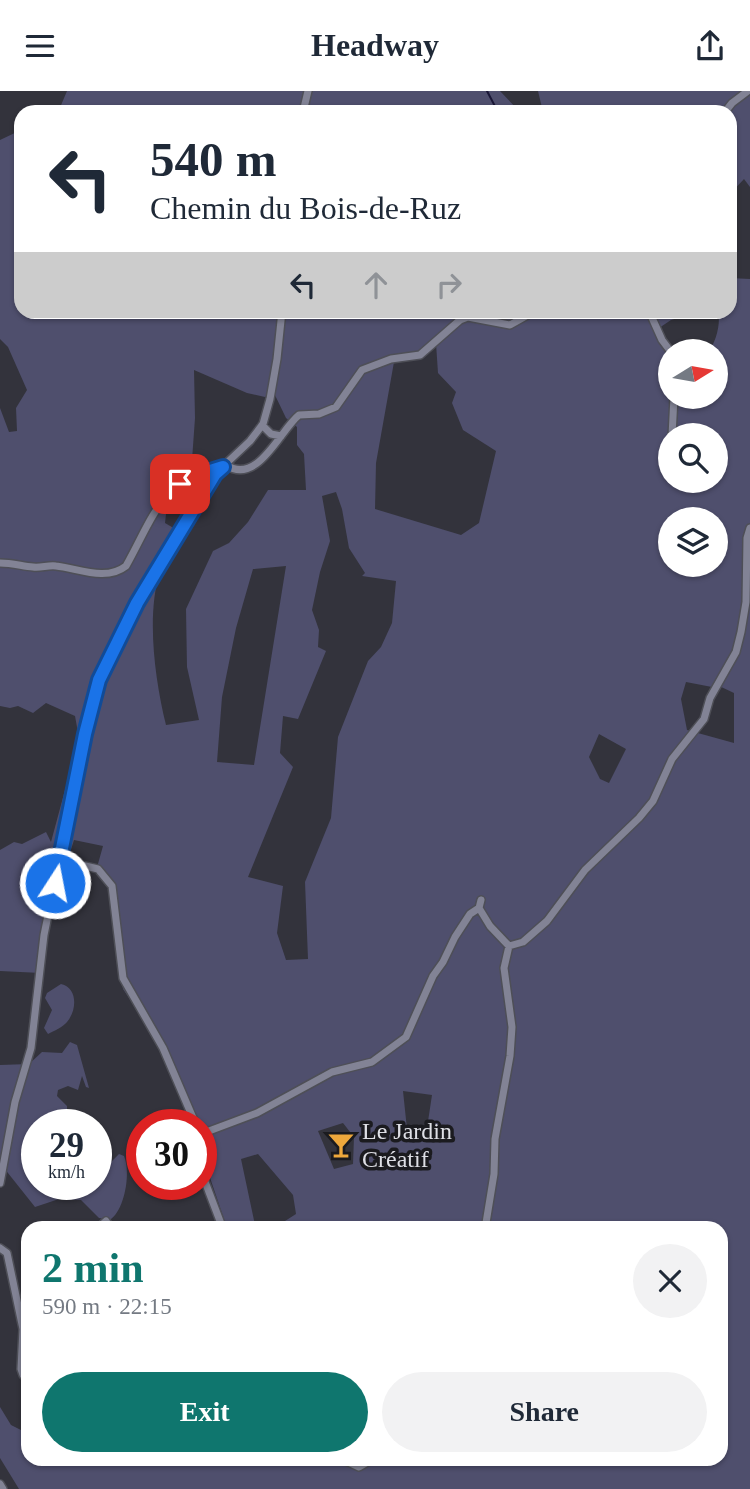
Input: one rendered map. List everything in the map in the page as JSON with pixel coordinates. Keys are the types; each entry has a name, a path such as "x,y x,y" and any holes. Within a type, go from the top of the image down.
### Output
{"street":[{"path":"730,105 748,91"},
{"path":"0,1183 15,1102 35,1029 44,935 99,680 144,591 215,474 262,425 273,386 281,319"},
{"path":"0,563 32,567 52,565 76,571 110,573 121,570 126,566 166,495 194,476 224,466 237,468 255,464 299,415 319,414 340,404 352,384 369,366 420,355 463,319"},
{"path":"478,319 510,325 521,319"},
{"path":"653,319 662,339"},
{"path":"262,425 271,434 281,436"},
{"path":"509,946 523,942 547,921 585,870 639,818 653,801 673,759 704,719 710,698 736,652 741,632 750,528"},
{"path":"60,860 98,869 105,874 112,886 123,978 163,1048 189,1109"},
{"path":"217,1128 257,1113 332,1072 372,1062 406,1037 425,990 455,937 480,904 490,926 509,946"},
{"path":"486,1221 494,1174 495,1139 510,1056 512,1027 504,968 509,946"},
{"path":"212,1200 220,1221"},
{"path":"0,1248 7,1254 21,1320"},
{"path":"0,1484 2,1489"}],"shaded area":[{"path":"67,91 500,91 513,105 61,105"},
{"path":"538,91 750,91 750,187 744,179 737,186 737,105 541,105"},
{"path":"14,133 14,319 674,319 659,328 666,339 658,339 658,409 728,409 728,339 715,339 719,319 737,319 737,278 750,279 750,1489 19,1489 0,1458 0,1407 11,1425 21,1430 21,1466 728,1466 728,1221 285,1221 296,1214 293,1195 258,1154 241,1159 254,1221 225,1221 217,1198 217,1109 187,1109 173,1075 146,1023 123,989 108,888 106,880 96,871 103,846 74,840 66,865 59,875 41,973 0,971 0,850 14,842 22,844 46,832 51,842 79,738 75,716 46,703 33,713 18,706 0,706 0,408 9,432 17,431 16,408 27,390 8,347 0,339 0,140","holes":["436,343 438,373 456,392 452,403 463,430 496,451 479,523 461,535 375,509 376,463 394,362 419,359","194,370 247,393 265,397 273,391 286,418 297,427 297,445 304,454 306,490 268,490 248,522 229,543 213,551 186,609 187,667 199,720 166,725 158,688 153,608 162,566 182,533 165,523 168,497 191,474 195,418","336,492 349,548 365,573 362,576 396,581 392,623 381,647 368,661 338,737 331,818 305,882 308,959 286,960 277,933 283,886 248,877 293,767 280,753 283,716 298,719 326,651 318,647 319,630 312,610 330,541 322,496","286,566 254,765 217,762 222,697 236,628 253,569","686,682 712,687 717,685 734,693 734,743 687,730 681,699","599,734 626,749 609,783 600,779 589,757","403,1091 432,1095 427,1128 407,1129","343,1123 354,1137 353,1164 334,1169 318,1131"]},
{"path":"61,984 71,990 73,1012 65,1024 48,1034 44,1028 52,1010 45,998 47,993"},
{"path":"70,1042 77,1045 89,1088 82,1076 78,1090 68,1086 58,1090 57,1096 67,1109 21,1109 21,1189 0,1163 0,1065 29,1064 42,1052 62,1053"},
{"path":"119,1154 124,1156 126,1163 123,1200 110,1220 99,1218 81,1200 112,1200 112,1161"},
{"path":"29,1200 56,1200 35,1207"}],"waterway":[{"path":"487,91 494,105"}],"place":[{"name":"Le Jardin Créatif","path":"341,1145"}],"route":[{"path":"55,883 85,734 99,680 137,603 215,474 223,467 194,476 180,484"}]}
